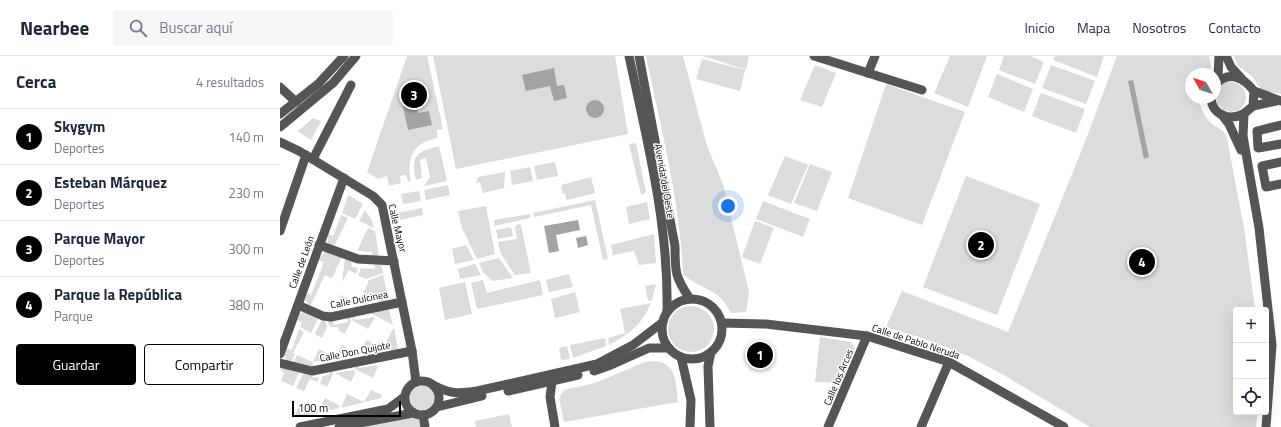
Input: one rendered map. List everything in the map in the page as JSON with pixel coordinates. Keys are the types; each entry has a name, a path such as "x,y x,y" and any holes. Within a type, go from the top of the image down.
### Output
{"street":[{"path":"280,127 333,83 356,56"},
{"name":"Avenida del Oeste","path":"629,56 661,219 665,248 667,312"},
{"name":"Avenida del Oeste","path":"639,56 675,246 675,272 679,282 690,298"},
{"path":"814,56 922,90"},
{"path":"868,73 875,56"},
{"path":"1218,68 1219,56"},
{"path":"1226,56 1231,67 1254,91 1279,101"},
{"path":"280,114 318,84 340,57"},
{"path":"1221,81 1226,77 1236,76 1243,80"},
{"path":"280,231 309,157 351,85"},
{"path":"280,86 296,102"},
{"path":"1253,106 1254,91"},
{"path":"1222,115 1232,118 1244,114 1253,106 1279,101"},
{"path":"1212,104 1235,134 1246,161"},
{"path":"1244,114 1243,136 1246,161 1259,228 1272,345 1266,427"},
{"path":"1281,125 1257,131 1258,148 1266,187 1281,184"},
{"name":"Calle Mayor","path":"280,142 344,178 378,199 382,205 412,351 416,382"},
{"path":"1258,148 1281,144"},
{"path":"1262,166 1281,162"},
{"name":"Calle de León","path":"280,354 344,178"},
{"path":"320,245 358,259 394,261"},
{"path":"300,427 388,409 404,397 408,388 416,382 430,383 450,393 460,393 587,367 625,350 662,322 667,312 681,300 690,298 707,302 714,308 722,323 720,339 711,352 708,366 710,427"},
{"name":"Calle Dulcinea","path":"298,305 323,316 331,317 402,302"},
{"path":"662,322 664,340 669,348 681,357 697,359 711,352"},
{"name":"Calle de Pablo Neruda","path":"722,323 766,324 868,336 949,362 1058,425"},
{"name":"Calle los Arces","path":"828,427 868,336"},
{"path":"338,427 413,413 423,415 429,414 437,407 552,382 611,365 649,348 669,348"},
{"name":"Calle Mayor","path":"412,351 418,369 430,383"},
{"name":"Calle Don Quijote","path":"280,363 312,371 412,351"},
{"path":"681,357 691,400 690,427"},
{"path":"921,427 949,362"},
{"path":"552,382 550,397 555,427"},
{"path":"430,383 439,397 437,407"},
{"path":"404,397 406,406 413,413"},
{"path":"423,415 425,427"}],"shaded area":[{"path":"407,56 427,56 443,129 437,130 437,138 429,140 417,147 411,158 411,181 408,181 406,175 400,176 401,183 389,186 387,176 378,179 367,172"},
{"path":"433,56 615,56 628,134 456,169"},
{"path":"646,56 683,56 707,146 723,184 749,292 746,312 731,313 721,298 683,274 674,192 664,137"},
{"path":"703,56 749,56 746,70"},
{"path":"950,56 987,56 968,107 934,93"},
{"path":"1004,56 1030,56 1044,62 1035,84 999,70"},
{"path":"1055,56 1104,56 1097,77 1053,60"},
{"path":"1117,56 1209,56 1210,68 1185,68 1185,104 1200,104 1206,118 1222,130 1227,138 1245,234 1255,307 1233,307 1233,415 1258,415 1256,427 1090,427 1004,375 968,356 928,340 886,327 902,291 1008,332 1083,147"},
{"path":"1234,56 1281,56 1281,94 1268,92 1260,88 1252,76 1238,66"},
{"path":"702,59 745,70 740,91 696,79"},
{"path":"815,65 836,73 822,107 800,100"},
{"path":"1051,65 1095,81 1086,104 1042,88"},
{"path":"554,68 557,86 564,85 567,98 554,101 550,86 526,91 522,75"},
{"path":"997,74 1033,89 1024,112 988,97"},
{"path":"1133,80 1149,157 1144,159 1128,81"},
{"path":"1225,83 1237,83 1242,86 1245,91 1245,103 1242,108 1237,111 1225,111 1220,108 1218,104 1221,104 1221,85"},
{"path":"886,84 965,112 922,225 848,198"},
{"path":"1041,93 1085,109 1076,133 1032,116"},
{"path":"419,99 420,102 416,103 418,113 429,111 432,125 408,130 402,102"},
{"path":"591,100 599,100 604,105 602,116 599,118 591,118 586,113 586,105"},
{"path":"313,118 321,121 311,140 298,131"},
{"path":"636,143 646,192 641,195 629,144"},
{"path":"439,146 447,181 424,186 430,177 426,158 420,160 422,178 416,180 414,172 415,160 420,153 425,150"},
{"path":"785,156 808,165 791,204 768,195"},
{"path":"555,162 558,176 537,180 534,166"},
{"path":"810,164 832,172 817,211 794,203"},
{"path":"530,167 533,181 512,185 510,171"},
{"path":"505,172 504,188 483,193 480,182 476,183 478,177"},
{"path":"966,176 1040,204 997,315 923,287"},
{"path":"591,177 595,193 567,200 565,193 563,194 561,185"},
{"path":"448,185 450,195 426,200 424,190"},
{"path":"419,191 421,201 403,204 401,194"},
{"path":"348,195 363,204 355,219 342,213"},
{"path":"595,200 608,259 603,260 591,205 534,217 533,213"},
{"path":"763,201 810,219 803,237 756,219"},
{"path":"647,202 650,219 629,224 626,207"},
{"path":"486,206 495,254 477,259 462,228 458,211"},
{"path":"422,208 423,215 400,220 397,213"},
{"path":"365,210 371,219 374,228 359,221"},
{"path":"530,214 530,218 494,226 494,220"},
{"path":"341,215 348,218 334,247 328,244 328,234 333,236"},
{"path":"578,220 580,230 556,235 559,251 549,253 544,226"},
{"path":"755,221 774,228 760,264 742,257"},
{"path":"518,224 521,225 531,273 515,275 501,254 498,242 517,239 515,227"},
{"path":"511,227 513,236 498,239 496,230"},
{"path":"368,228 375,231 379,257 373,258 372,252 357,251"},
{"path":"654,234 656,263 639,265 634,251 613,255 611,245"},
{"path":"586,236 588,245 578,248 576,238"},
{"path":"466,245 474,260 455,264 452,249"},
{"path":"325,252 342,257 332,278 325,275 310,307 305,300 306,293 311,295 324,262 318,260"},
{"path":"345,258 351,260 352,267 358,268 356,274 349,270 342,282"},
{"path":"499,258 513,278 492,281 483,272 479,263"},
{"path":"374,264 381,265 383,273 366,279 358,275 361,268 375,269"},
{"path":"475,264 481,275 460,279 458,269"},
{"path":"569,274 573,287 549,292 546,280"},
{"path":"383,275 389,303 379,304 378,299 358,304 369,280"},
{"path":"483,280 487,293 540,280 543,295 477,309 471,283"},
{"path":"465,282 472,314 445,320 439,288"},
{"path":"656,284 652,300 648,301 645,286"},
{"path":"575,292 580,312 555,318 551,299"},
{"path":"341,295 356,303 356,304 334,309"},
{"path":"651,303 643,318 634,328 623,337 609,345 608,338 625,333 620,309"},
{"path":"691,306 704,310 710,316 714,329 710,342 704,348 691,352 678,348 672,342 668,329 672,316 678,310"},
{"path":"389,309 393,325 372,314 371,311"},
{"path":"303,312 319,317 311,333 300,327 302,322 297,320 299,314"},
{"path":"350,316 351,321 345,334 338,330 339,328 329,326 327,319 332,320 334,325 348,322 347,317"},
{"path":"352,316 354,316 355,320 375,317 368,329 353,321"},
{"path":"322,319 325,319 327,327 322,338 315,334"},
{"path":"394,327 398,350 391,352 389,348 346,356 350,349 359,353 366,340 383,348"},
{"path":"299,329 304,332 293,353 295,354 291,363 286,360 284,354 286,348 292,350"},
{"path":"820,337 851,342 855,349 840,383 815,382"},
{"path":"605,338 606,346 573,358 570,345"},
{"path":"342,345 346,347 342,357 313,362 319,349 336,358"},
{"path":"567,346 570,359 561,360 559,348"},
{"path":"297,355 313,362 313,368 293,364"},
{"path":"645,362 662,362 667,365 674,375 678,402 564,422 559,398 564,390 595,383"},
{"path":"358,364 359,368 377,365 378,367 373,378 355,369 355,365"},
{"path":"283,368 300,371 293,386 281,381 284,373 280,369"},
{"path":"332,369 333,374 327,387 320,383 323,376 330,374 329,370"},
{"path":"354,370 355,373 351,382 335,373"},
{"path":"304,372 311,374 313,378 319,377 317,382 310,379 304,391 296,388"},
{"path":"422,386 431,389 434,398 431,407 422,410 413,407 410,398 413,389"},
{"path":"371,390 382,395 381,398 341,408 347,394 364,402"},
{"path":"325,398 340,406 339,408 301,417 295,414 301,403 318,411"},
{"path":"509,414 512,427 476,427 475,421"},
{"path":"409,415 417,418 422,427 352,427"}],"place":[{"name":"Parque Mayor","path":"414,95"},
{"name":"Esteban Márquez","path":"981,245"},
{"name":"Parque la República","path":"1142,262"},
{"name":"Skygym","path":"760,355"}]}
